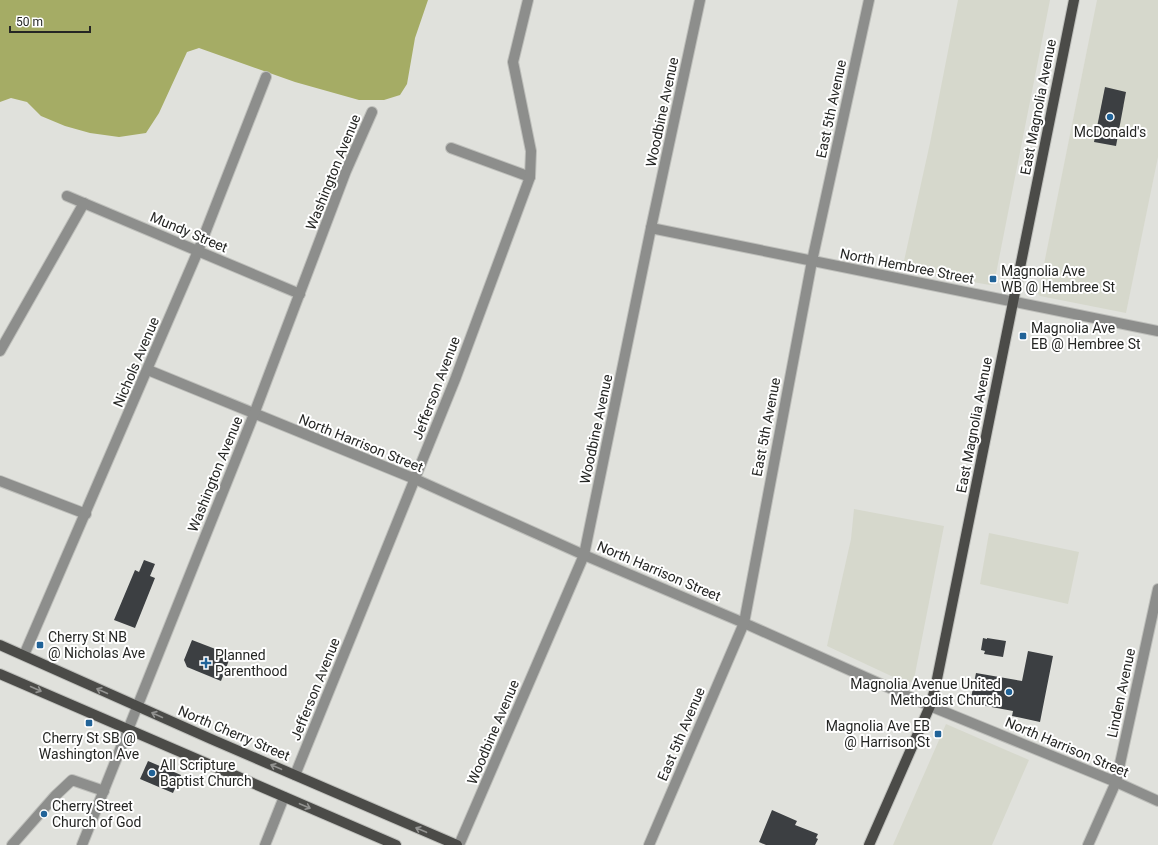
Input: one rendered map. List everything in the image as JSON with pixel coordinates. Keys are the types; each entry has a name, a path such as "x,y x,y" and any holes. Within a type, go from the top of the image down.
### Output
{"main road":[{"name":"East Magnolia Avenue","path":"869,845 930,706 935,689 1074,0"},
{"name":"North Cherry Street","path":"0,645 458,845"},
{"path":"0,674 396,845"}],"street":[{"name":"Jefferson Avenue","path":"295,775 456,377 530,177 531,151 513,62 528,0"},
{"name":"Woodbine Avenue","path":"458,845 584,555 651,228 700,0"},
{"name":"East 5th Avenue","path":"649,845 744,623 812,261 869,0"},
{"name":"Nichols Avenue","path":"24,655 198,251 266,78"},
{"name":"Washington Avenue","path":"82,845 254,414 346,171 372,112"},
{"path":"450,148 530,177"},
{"name":"Mundy Street","path":"67,196 300,294"},
{"path":"0,351 84,203"},
{"name":"North Hembree Street","path":"651,228 1158,331"},
{"name":"North Harrison Street","path":"148,370 415,479 584,555 744,623 930,706 1116,782 1158,801"},
{"path":"0,481 86,514"},
{"name":"Linden Avenue","path":"1088,845 1116,782 1158,589"},
{"path":"12,845 55,796 72,780 104,791"},
{"path":"265,845 284,797"}],"shaded area":[{"path":"958,0 1050,0 994,284 990,285 902,270 930,143"},
{"path":"1097,0 1158,0 1158,157 1126,313 1040,296 1038,294"},
{"path":"854,509 944,526 914,679 911,682 904,682 827,646 851,539"},
{"path":"989,533 1079,552 1068,604 980,584"},
{"path":"946,724 1029,760 992,845 893,845"}],"green space":[{"path":"0,0 428,0 415,38 407,84 400,95 384,100 359,100 295,82 199,48 187,52 159,113 146,133 119,137 90,133 65,126 41,116 27,102 11,98 0,102"}],"building":[{"name":"McDonald's","path":"1105,87 1126,92 1116,146 1094,142"},
{"path":"144,560 155,564 150,576 155,578 135,628 114,620 135,570 139,572"},
{"path":"983,638 1006,641 1003,657 984,654 985,651 981,650"},
{"name":"Planned Parenthood","path":"192,640 231,655 221,681 187,667 184,660"},
{"name":"Magnolia Avenue United Methodist Church","path":"1028,651 1053,656 1040,722 1012,716 1013,711 970,703 976,673 1022,681"},
{"path":"148,761 181,775 173,793 140,779"},
{"path":"772,810 797,821 795,825 818,834 816,838 818,839 815,845 766,845 759,842"}],"place":[{"name":"McDonald's","path":"1110,117"},
{"name":"Magnolia Ave WB @ Hembree St","path":"993,279"},
{"name":"Magnolia Ave EB @ Hembree St","path":"1023,336"},
{"name":"Cherry St NB @ Nicholas Ave","path":"40,645"},
{"name":"Planned Parenthood","path":"206,663"},
{"name":"Magnolia Avenue United Methodist Church","path":"1009,692"},
{"name":"Cherry St SB @ Washington Ave","path":"89,723"},
{"name":"Magnolia Ave EB @ Harrison St","path":"938,734"},
{"name":"All Scripture Baptist Church","path":"152,773"},
{"name":"Cherry Street Church of God","path":"44,814"}]}
